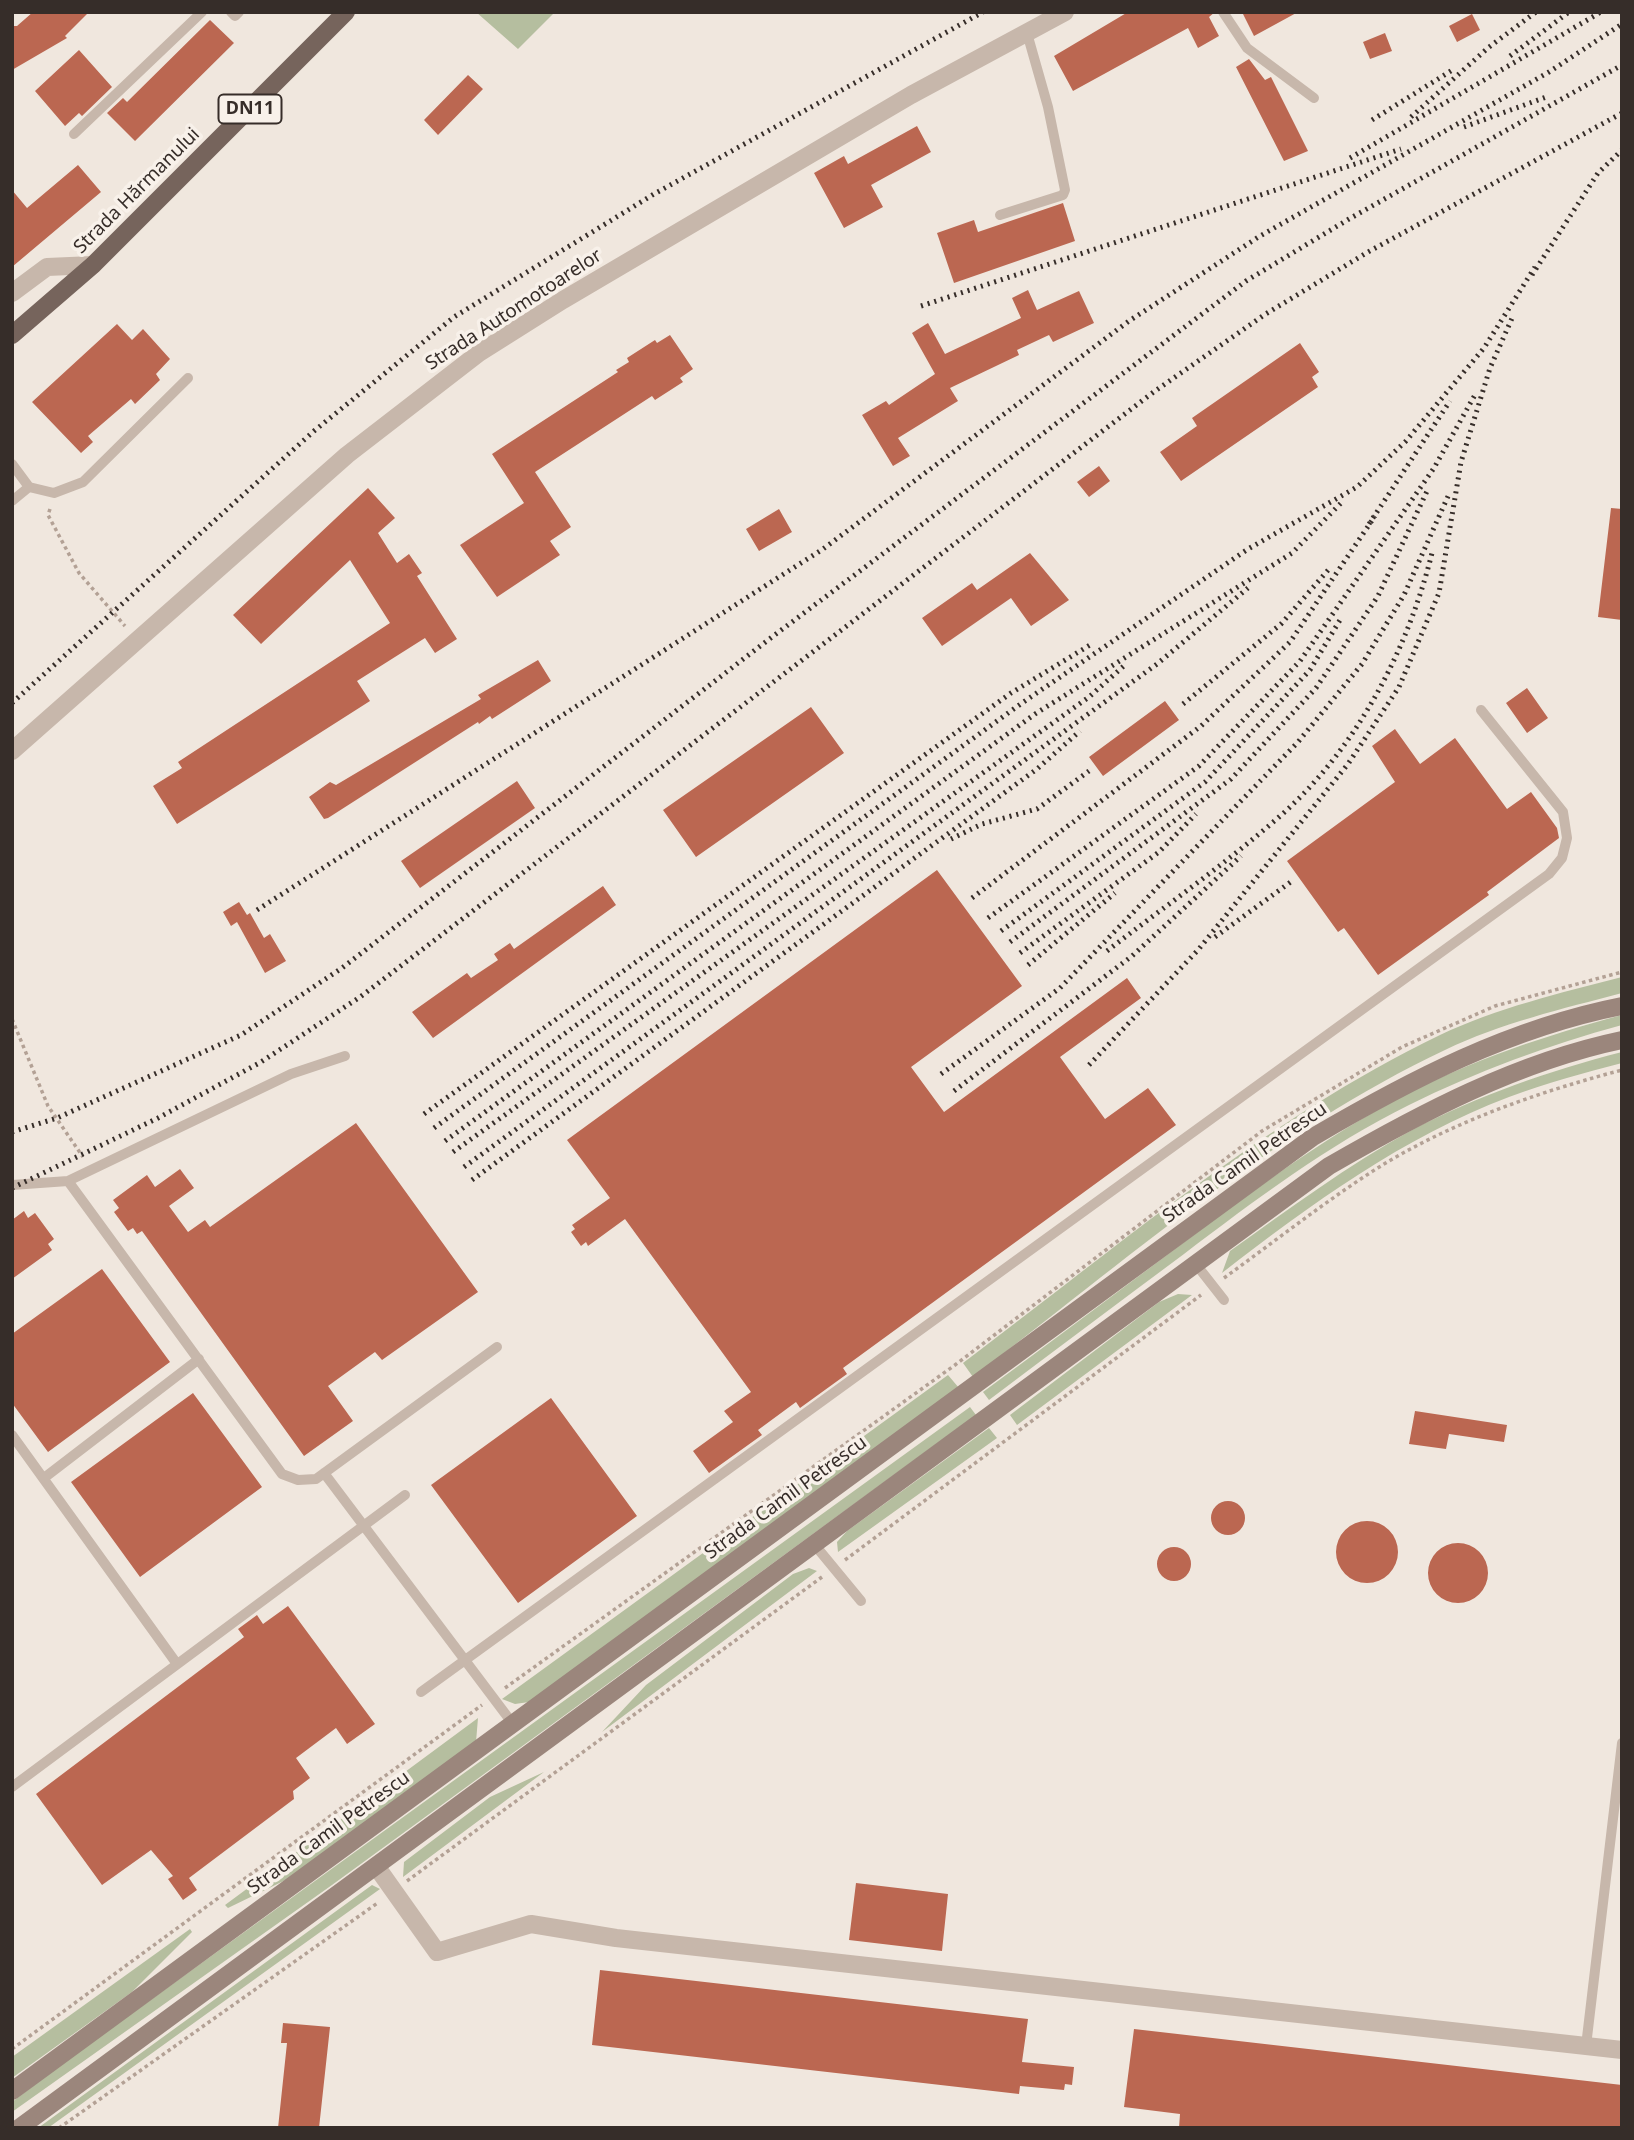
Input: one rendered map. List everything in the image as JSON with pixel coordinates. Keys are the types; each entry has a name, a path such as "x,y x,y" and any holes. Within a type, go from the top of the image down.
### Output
{"main road":[{"name":"Strada Hărmanului","path":"12,335 93,265 346,12"}],"street":[{"name":"Strada Automotoarelor","path":"12,751 347,455 479,354 563,300 887,109 1065,12"},
{"path":"12,293 47,267 93,265"},
{"name":"Strada Camil Petrescu","path":"12,2091 1313,1137 1385,1095 1453,1060 1529,1031 1622,1006"},
{"path":"19,2128 1329,1166 1395,1128 1467,1092 1545,1061 1622,1040"},
{"path":"376,1866 437,1952 531,1924 616,1938 1622,2050"}],"lane":[{"path":"74,134 202,12"},
{"path":"231,12 235,16 239,12"},
{"path":"1223,12 1247,48 1314,98"},
{"path":"1000,215 1062,195 1065,190 1048,107 1027,33"},
{"path":"12,464 29,487 54,493 83,482 188,378"},
{"path":"12,501 29,487"},
{"path":"421,1692 1549,874 1562,858 1567,838 1563,812 1481,710"},
{"path":"12,1185 68,1181 291,1074 345,1056"},
{"path":"68,1181 282,1474 298,1480 316,1479 497,1347"},
{"path":"1195,1263 1224,1300"},
{"path":"44,1478 199,1359"},
{"path":"12,1435 177,1664"},
{"path":"324,1473 513,1724"},
{"path":"12,1787 405,1495"},
{"path":"814,1544 861,1601"},
{"path":"1587,2046 1622,1743"}],"path":[{"path":"54,493 48,515 79,573 138,640"},
{"path":"12,2049 491,1698 955,1365 1262,1131 1402,1047 1460,1021 1495,1006 1622,972"},
{"path":"12,1019 48,1106 92,1170"}],"green space":[{"path":"476,12 555,12 518,49"},
{"path":"1622,977 1622,993 1532,1017 1466,1040 1381,1083 1320,1119 1201,1201 973,1377 963,1363 1194,1187 1253,1145 1376,1068 1462,1025 1529,1002"},
{"path":"1622,1015 1622,1025 1540,1050 1487,1070 1409,1105 1321,1155 989,1400 983,1392 1260,1186 1373,1112 1429,1083 1483,1060"},
{"path":"1622,1052 1622,1063 1523,1092 1470,1113 1395,1152 1289,1222 1222,1273 1230,1251 1342,1173 1412,1130 1515,1085"},
{"path":"1178,1294 1192,1295 1017,1425 1010,1415 1159,1302"},
{"path":"948,1375 959,1388 529,1702 515,1704 502,1699"},
{"path":"970,1407 976,1415 332,1885 12,2112 12,2102 62,2064"},
{"path":"989,1428 997,1438 838,1552 837,1542 847,1531"},
{"path":"809,1568 817,1571 602,1732 646,1685 793,1574"},
{"path":"478,1718 476,1742 300,1873 228,1908 225,1905"},
{"path":"544,1772 403,1877 404,1862 490,1797"},
{"path":"372,1885 380,1889 48,2128 38,2128"},
{"path":"190,1929 192,1932 132,1992 12,2078 12,2057"}],"building":[{"path":"33,12 89,12 65,36 67,38 12,70 12,26 17,26"},
{"path":"1128,12 1215,12 1209,17 1219,36 1198,48 1188,28 1073,91 1054,56"},
{"path":"1242,12 1298,12 1254,36"},
{"path":"1472,14 1480,30 1457,42 1449,26"},
{"path":"210,20 234,43 135,141 107,113 123,98 127,102"},
{"path":"1385,33 1392,51 1370,59 1363,42"},
{"path":"79,50 112,87 82,116 79,113 65,126 35,91"},
{"path":"1249,59 1265,80 1271,77 1308,151 1284,161 1236,67"},
{"path":"468,75 483,89 438,135 424,120"},
{"path":"917,126 931,152 871,185 883,207 844,228 814,173 844,156 848,164"},
{"path":"78,165 101,192 12,267 12,190 27,208"},
{"path":"1063,203 1075,241 954,283 937,233 974,220 978,232"},
{"path":"1028,290 1037,310 1079,291 1094,323 1053,342 1049,335 1017,350 1019,355 950,388 958,401 898,438 910,456 893,466 862,415 886,401 889,405 935,374 912,333 928,323 945,354 1021,318 1012,298"},
{"path":"117,324 132,340 143,329 170,359 156,374 160,380 135,404 131,399 88,436 93,442 81,453 32,402"},
{"path":"670,335 693,369 680,378 683,382 655,400 652,396 535,472 571,527 550,541 560,555 497,597 460,545 524,503 492,454 618,372 616,370 629,362 627,358 655,340 657,343"},
{"path":"1300,343 1319,372 1312,377 1318,387 1181,481 1160,452 1197,426 1192,418"},
{"path":"1099,466 1110,481 1089,497 1077,482"},
{"path":"368,488 395,518 378,533 397,563 409,554 422,573 417,576 457,639 435,653 425,638 357,681 370,701 177,824 153,786 182,768 178,762 390,623 350,560 261,644 233,615"},
{"path":"1611,508 1622,509 1622,620 1598,617"},
{"path":"779,509 792,532 759,551 746,529"},
{"path":"1030,553 1069,600 1031,626 1011,598 942,646 922,618 972,583 977,590"},
{"path":"538,660 551,681 492,719 490,716 479,724 478,722 328,818 324,819 309,797 330,782 336,785 481,699 478,695"},
{"path":"1527,688 1548,718 1527,733 1506,703"},
{"path":"1165,701 1179,720 1103,776 1089,757"},
{"path":"811,707 844,753 696,857 663,810"},
{"path":"1395,729 1420,764 1455,738 1507,809 1531,792 1557,828 1559,838 1487,892 1489,895 1378,975 1344,928 1338,932 1287,861 1395,782 1372,746"},
{"path":"517,781 535,808 420,888 401,861"},
{"path":"937,870 1022,986 911,1067 944,1112 1127,978 1141,998 1060,1057 1105,1119 1148,1088 1176,1125 843,1368 847,1374 800,1408 796,1402 758,1430 762,1435 709,1473 693,1451 733,1422 724,1411 751,1392 625,1219 588,1246 586,1242 581,1246 571,1232 575,1229 572,1225 610,1198 567,1140"},
{"path":"603,886 616,905 433,1038 412,1012 467,973 471,978 498,960 494,954 510,943 514,949"},
{"path":"239,902 247,915 250,913 264,938 270,934 286,961 265,973 237,922 231,926 223,912"},
{"path":"356,1123 478,1292 382,1360 375,1352 328,1386 353,1421 304,1456 142,1231 137,1234 133,1228 128,1231 114,1212 119,1208 113,1200 147,1175 155,1187 180,1169 194,1188 169,1206 188,1232 205,1220 210,1227"},
{"path":"24,1211 28,1218 35,1213 54,1239 48,1244 52,1250 12,1279 12,1220"},
{"path":"102,1269 170,1362 48,1452 12,1403 12,1334"},
{"path":"193,1393 262,1487 140,1577 71,1482"},
{"path":"551,1398 637,1516 518,1603 431,1485"},
{"path":"1415,1411 1507,1425 1504,1442 1449,1434 1446,1449 1409,1444"},
{"path":"1228,1501 1240,1506 1245,1518 1240,1530 1228,1535 1216,1530 1211,1518 1216,1506"},
{"path":"1367,1521 1389,1530 1398,1552 1389,1574 1367,1583 1345,1574 1336,1552 1345,1530"},
{"path":"1458,1543 1475,1548 1483,1556 1488,1573 1483,1590 1475,1598 1458,1603 1441,1598 1433,1590 1428,1573 1433,1556 1441,1548"},
{"path":"1174,1547 1186,1552 1191,1564 1186,1576 1174,1581 1162,1576 1157,1564 1162,1552"},
{"path":"288,1606 375,1724 347,1744 336,1728 296,1758 310,1778 293,1791 294,1799 189,1878 197,1890 183,1900 168,1879 173,1876 151,1850 102,1885 36,1794 244,1637 238,1629 257,1615 263,1624"},
{"path":"856,1883 948,1894 942,1951 849,1940"},
{"path":"600,1970 1028,2019 1022,2062 1074,2067 1072,2085 1065,2084 1064,2090 1020,2086 1019,2094 592,2045"},
{"path":"283,2023 330,2027 319,2128 278,2128 287,2043 281,2043"},
{"path":"1134,2029 1622,2085 1622,2128 1179,2128 1180,2114 1124,2107"}],"railway":[{"path":"12,703 314,431 454,317 654,194 983,12"},
{"path":"1411,117 1489,47 1536,12"},
{"path":"1510,56 1569,12"},
{"path":"1350,158 1601,12"},
{"path":"257,910 823,549 1129,321 1260,236 1549,72 1622,24"},
{"path":"12,1132 57,1118 241,1035 342,968 772,637 1246,281 1349,219 1622,65"},
{"path":"1372,120 1454,69"},
{"path":"1464,127 1549,96"},
{"path":"12,1188 158,1118 261,1062 360,997 1155,391 1264,315 1368,252 1622,113"},
{"path":"921,306 1401,149"},
{"path":"1532,275 1598,173 1622,150"},
{"path":"434,1128 1022,703 1248,549 1357,487 1406,441 1484,348 1535,267"},
{"path":"1089,1065 1198,950 1348,764 1399,687 1439,593 1461,462 1490,368 1513,316"},
{"path":"988,918 1199,766 1300,661 1434,468 1476,393"},
{"path":"1369,524 1450,401"},
{"path":"1010,942 1231,779 1316,688 1378,596 1428,489"},
{"path":"941,1074 1060,988 1298,742 1362,664 1404,595 1449,494"},
{"path":"445,1141 1035,714 1292,553 1342,502"},
{"path":"972,898 1201,726 1290,642 1375,516"},
{"path":"1107,951 1258,835 1307,790 1333,760 1376,695 1394,659 1410,623 1433,549"},
{"path":"1183,704 1281,624 1330,568"},
{"path":"464,1167 1157,664 1248,588"},
{"path":"1001,931 1205,782 1310,670 1340,620"},
{"path":"424,1114 1011,693 1090,645"},
{"path":"453,1152 1089,697 1126,664"},
{"path":"472,1180 1037,769 1080,731"},
{"path":"951,839 982,824 1037,809 1089,771"},
{"path":"1020,953 1159,852 1196,814"},
{"path":"954,1091 1132,956 1241,856"},
{"path":"1215,937 1292,881"},
{"path":"1028,965 1115,893"}]}
